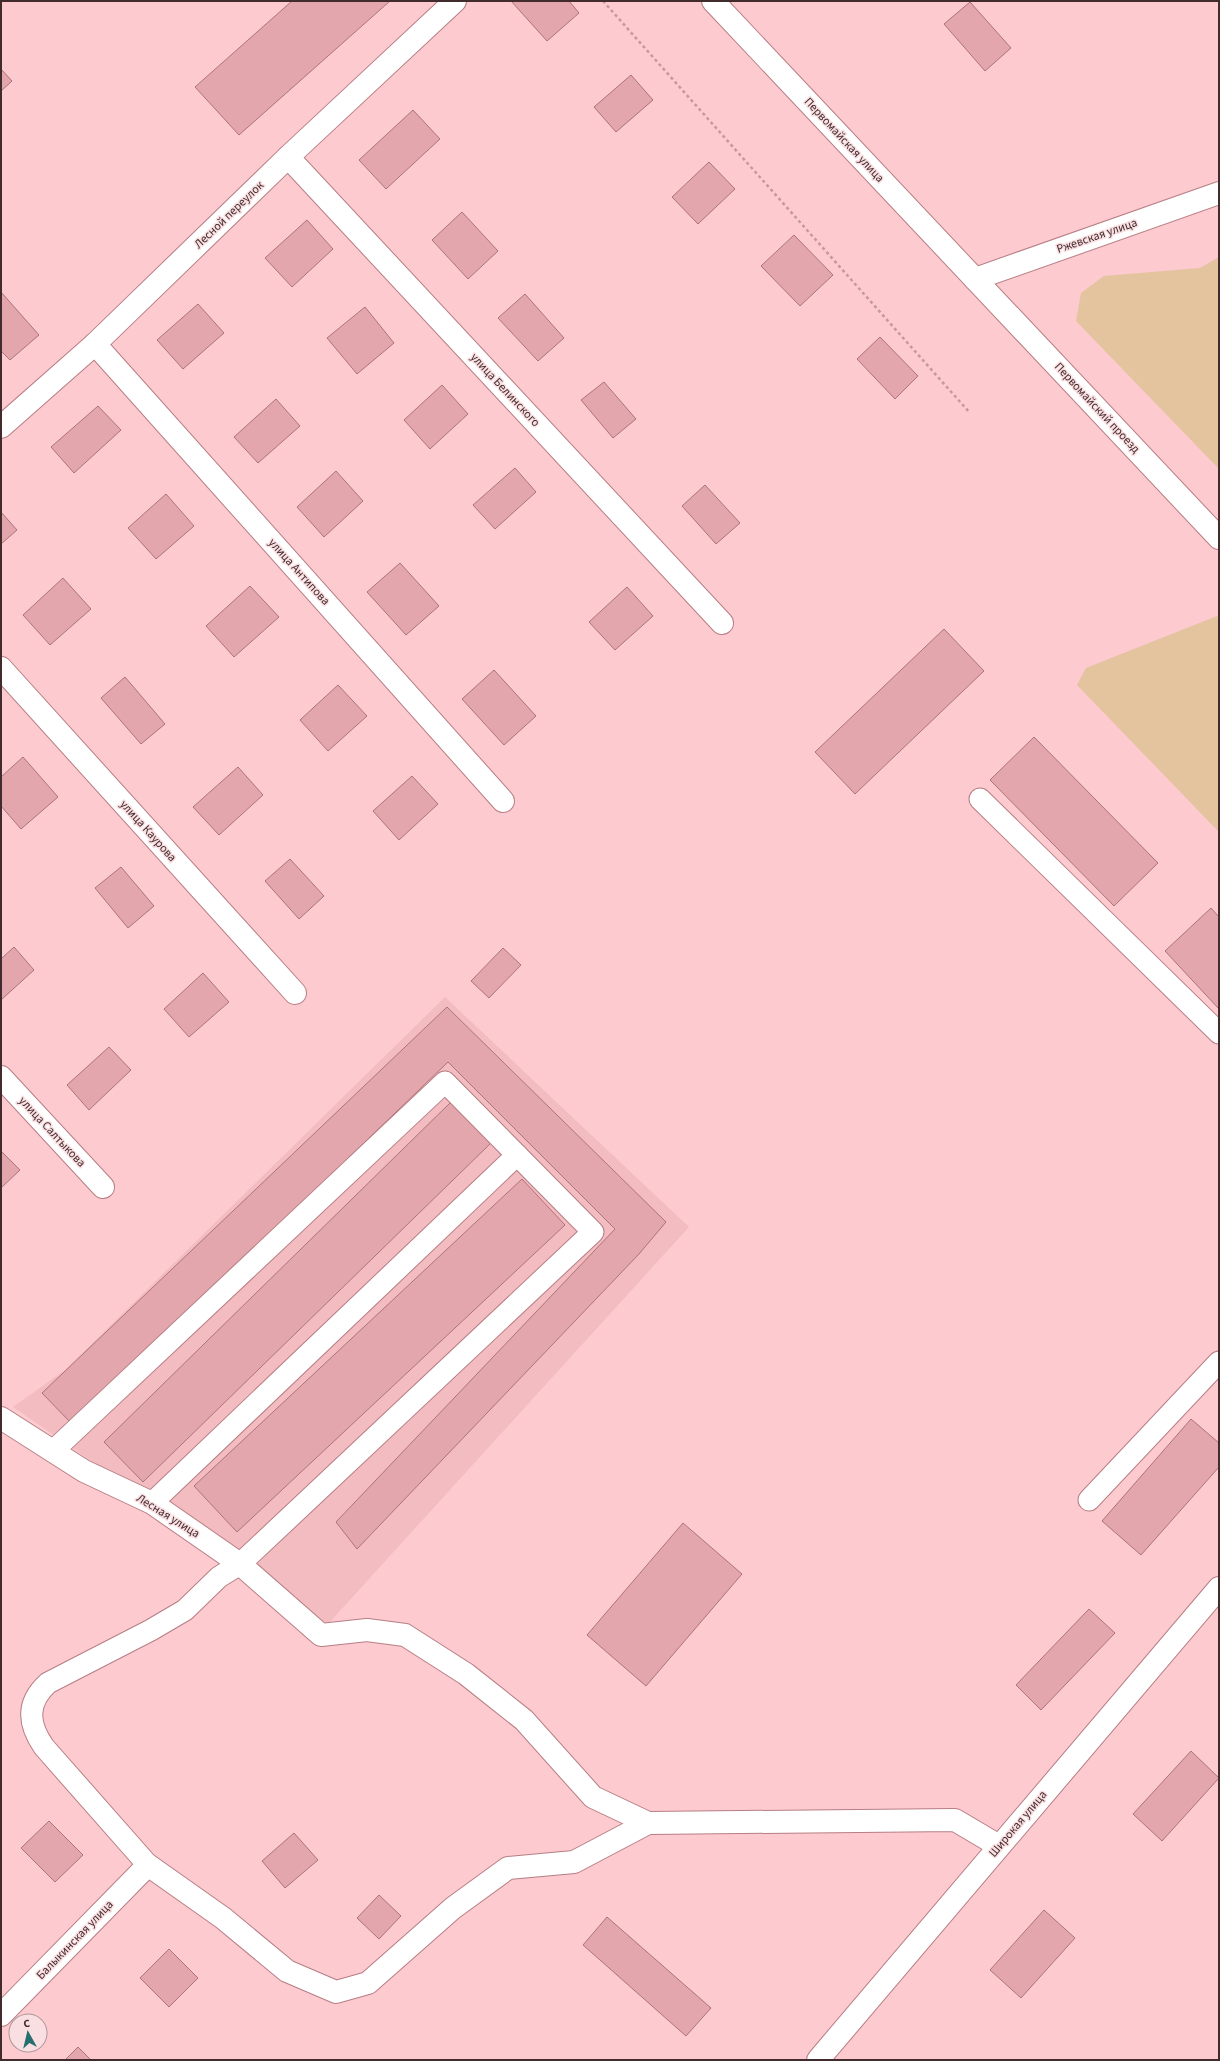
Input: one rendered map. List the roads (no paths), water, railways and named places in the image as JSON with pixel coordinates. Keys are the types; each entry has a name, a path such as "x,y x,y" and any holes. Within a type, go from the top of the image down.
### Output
{"street":[{"name":"Лесной переулок","path":"1,427 95,344 288,157 455,1"},
{"name":"Первомайская улица","path":"713,1 976,279"},
{"name":"улица Белинского","path":"288,157 722,623"},
{"name":"Ржевская улица","path":"976,279 1219,193"},
{"name":"Первомайский проезд","path":"976,279 1219,538"},
{"name":"улица Антипова","path":"95,344 503,801"},
{"name":"улица Каурова","path":"1,668 295,993"},
{"name":"улица Салтыкова","path":"1,1077 103,1187"},
{"name":"Лесная улица","path":"1,1418 84,1470 152,1503 240,1564 321,1635 367,1630 405,1635 466,1674 524,1720 593,1797 648,1823"},
{"name":"Широкая улица","path":"818,2060 1219,1588"},
{"path":"148,1865 223,1918 287,1971 336,1992 368,1982 453,1908 508,1868 574,1862 648,1823 955,1820 999,1846"},
{"name":"Балыкинская улица","path":"1,2015 148,1865"}],"lane":[{"path":"980,799 1219,1034"},
{"path":"53,1451 446,1082 593,1232 240,1564 219,1577 185,1610 151,1630 48,1683 42,1688 34,1702 32,1713 34,1732 44,1747 148,1865"},
{"path":"152,1503 516,1155"},
{"path":"1089,1500 1219,1362"}]}
